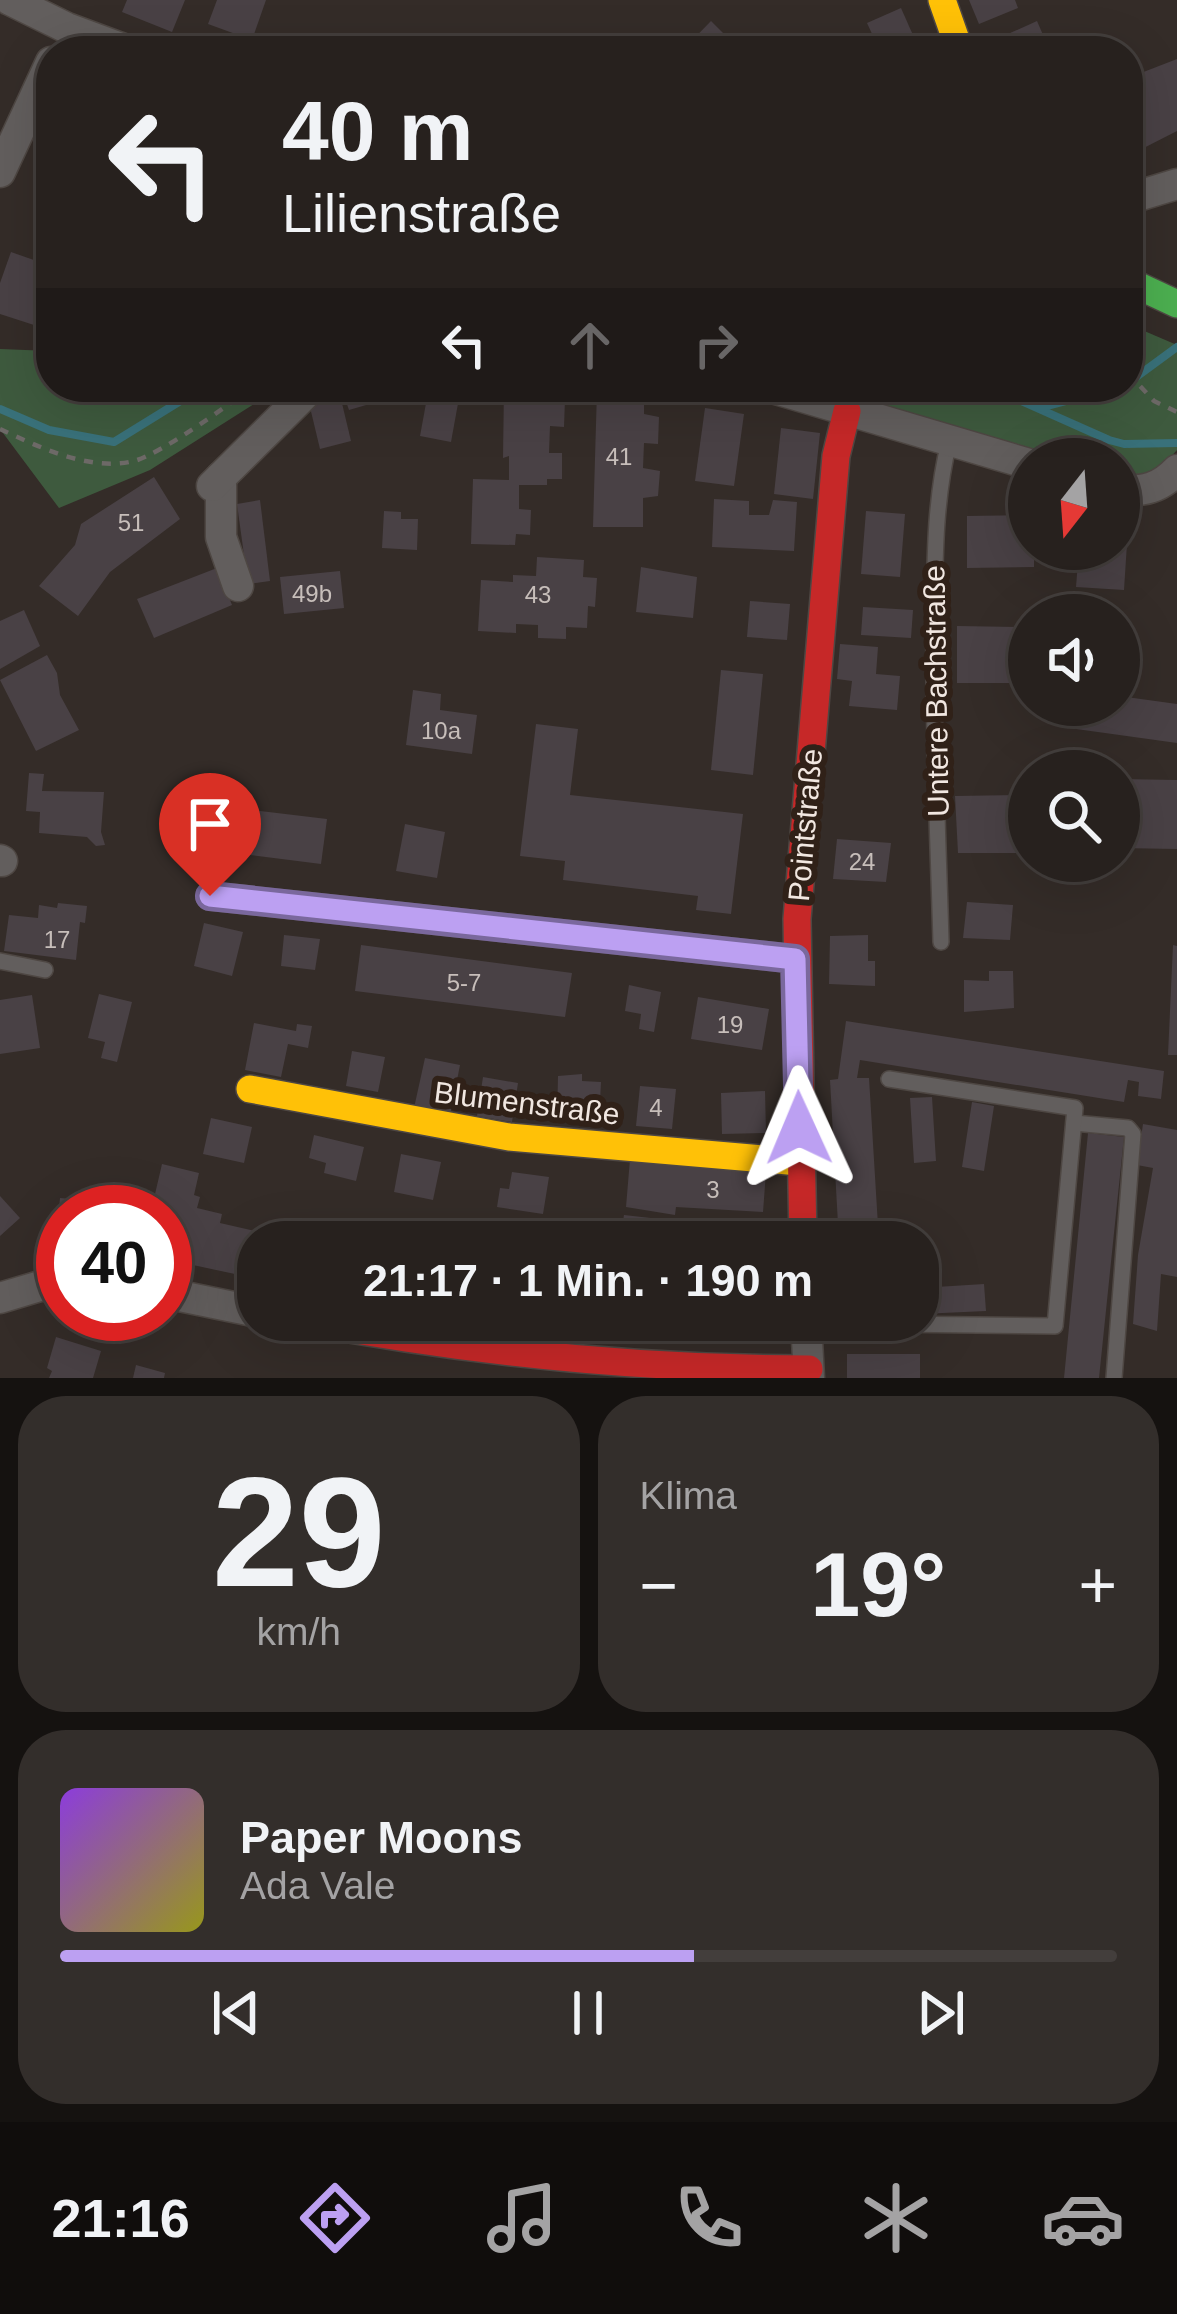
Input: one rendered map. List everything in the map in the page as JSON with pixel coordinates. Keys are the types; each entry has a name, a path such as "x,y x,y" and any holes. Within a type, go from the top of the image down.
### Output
{"street":[{"path":"10,0 89,36"},
{"path":"942,0 955,36"},
{"path":"0,172 36,94"},
{"path":"1143,194 1177,184"},
{"path":"1143,288 1177,304"},
{"path":"238,586 221,537 216,482 297,402"},
{"path":"818,402 1008,458"},
{"name":"Pointstraße","path":"802,1221 795,959 836,456 847,411"},
{"path":"1140,490 1164,483 1177,470"},
{"path":"210,896 795,959"},
{"name":"Blumenstraße","path":"250,1089 461,1131 799,1162"},
{"path":"0,1298 36,1287"},
{"path":"192,1299 237,1308"},
{"path":"435,1341 642,1368 809,1374 808,1341"}],"lane":[{"name":"Untere Bachstraße","path":"941,942 935,524 937,490 949,442"},
{"path":"0,961 45,970"},
{"path":"889,1078 1076,1108 1055,1326 939,1324"},
{"path":"1074,1123 1128,1128 1133,1134 1114,1378"}],"path":[{"path":"1143,389 1154,401 1177,412"},
{"path":"0,429 40,447 94,462 136,461 229,402"}],"green space":[{"path":"1143,330 1177,345 1177,450 1140,475 1140,438 1008,438 1008,444 854,402 1143,402"},
{"path":"0,349 36,350 36,402 257,402 150,470 59,508 0,429"}],"building":[{"path":"127,0 185,0 172,32 122,12"},
{"path":"217,0 266,0 253,36 208,24"},
{"path":"969,0 1015,0 1018,8 979,24"},
{"path":"901,8 913,36 873,36 867,23"},
{"path":"711,21 726,36 696,36"},
{"path":"1037,21 1044,36 1003,36"},
{"path":"1177,59 1177,131 1143,148 1143,72"},
{"path":"11,252 36,261 34,325 0,314 0,283"},
{"path":"342,402 351,441 320,449 309,403"},
{"path":"346,402 376,402 349,410"},
{"path":"426,402 458,402 451,442 420,436"},
{"path":"504,402 565,402 564,427 550,426 549,453 562,453 562,479 547,479 547,485 519,485 519,509 531,510 530,535 516,534 515,545 471,544 473,479 509,480 509,456 503,458"},
{"path":"597,402 644,402 644,414 659,417 658,444 644,443 643,468 660,471 658,496 643,498 643,527 593,527"},
{"path":"705,408 744,414 734,486 695,481"},
{"path":"781,428 820,433 813,499 774,494"},
{"path":"154,477 180,519 110,572 78,616 39,586 75,545 81,524"},
{"path":"714,499 749,501 749,515 769,515 773,500 797,502 794,551 712,547"},
{"path":"260,500 270,581 248,584 237,504"},
{"path":"384,511 401,512 401,519 418,519 417,550 382,548"},
{"path":"866,511 905,514 900,577 861,574"},
{"path":"1008,515 1008,567 967,568 967,516"},
{"path":"537,557 584,560 583,577 597,578 595,607 588,606 587,628 566,627 566,639 538,638 538,625 516,624 516,633 478,631 481,580 513,582 513,575 536,576"},
{"path":"641,567 697,577 693,618 636,612"},
{"path":"217,568 232,605 154,638 137,599"},
{"path":"1077,570 1125,570 1124,590 1076,587"},
{"path":"340,571 344,608 284,614 280,577"},
{"path":"750,601 790,604 787,640 747,637"},
{"path":"863,607 913,610 911,638 861,635"},
{"path":"24,610 40,646 0,669 0,621"},
{"path":"957,626 1008,627 1008,683 957,683"},
{"path":"840,644 878,647 876,674 900,676 897,710 849,706 852,681 837,679"},
{"path":"47,655 57,673 60,695 79,730 36,751 0,680"},
{"path":"721,670 763,674 753,775 711,770"},
{"path":"413,690 441,694 440,710 477,715 472,754 406,745"},
{"path":"1140,699 1177,704 1177,743 1069,728 1140,726"},
{"path":"536,724 578,729 570,795 743,814 731,914 696,910 698,896 563,880 565,861 520,856"},
{"path":"29,773 44,774 42,791 104,792 101,832 105,845 96,846 87,837 39,833 40,812 26,811"},
{"path":"1140,779 1177,780 1177,849 1140,848"},
{"path":"1008,795 1008,853 958,853 955,796"},
{"path":"217,806 327,819 321,864 211,850"},
{"path":"405,824 445,832 437,878 396,871"},
{"path":"837,839 891,843 886,882 833,879"},
{"path":"967,902 1013,905 1010,940 963,938"},
{"path":"58,903 87,906 85,923 80,922 76,960 4,951 9,915 38,918 39,905 57,908"},
{"path":"204,923 243,932 232,976 194,966"},
{"path":"284,935 320,939 315,970 281,966"},
{"path":"868,935 875,986 829,984 830,936"},
{"path":"361,945 572,973 565,1017 355,991"},
{"path":"1173,945 1177,946 1177,1055 1168,1055"},
{"path":"989,971 1013,971 1014,1008 964,1012 964,980 989,981"},
{"path":"629,985 661,992 654,1032 639,1029 641,1014 625,1011"},
{"path":"99,994 132,1002 117,1062 101,1058 105,1042 88,1038"},
{"path":"32,995 40,1048 0,1054 0,1000"},
{"path":"698,997 769,1009 762,1050 691,1039"},
{"path":"846,1021 1164,1071 1161,1099 1138,1096 1139,1082 1128,1080 1124,1102 860,1060 857,1078 869,1078 878,1221 838,1221 830,1080 838,1079"},
{"path":"254,1023 296,1031 297,1024 312,1026 308,1048 288,1044 281,1077 245,1070"},
{"path":"352,1051 385,1057 378,1092 346,1086"},
{"path":"425,1058 460,1065 450,1116 414,1108"},
{"path":"582,1074 582,1081 601,1082 599,1122 557,1121 558,1076"},
{"path":"483,1077 518,1083 512,1122 477,1116"},
{"path":"640,1086 676,1089 672,1129 636,1126"},
{"path":"765,1091 766,1133 722,1134 721,1093"},
{"path":"932,1097 936,1161 914,1163 910,1098"},
{"path":"972,1102 994,1106 984,1171 962,1167"},
{"path":"211,1118 252,1127 244,1163 203,1154"},
{"path":"1143,1124 1177,1130 1177,1277 1161,1274 1157,1331 1133,1324 1138,1255 1153,1168 1137,1165"},
{"path":"1088,1133 1124,1137 1099,1378 1064,1378"},
{"path":"314,1135 364,1147 356,1181 324,1173 326,1163 309,1158"},
{"path":"401,1154 441,1162 433,1200 394,1192"},
{"path":"630,1159 766,1172 763,1212 676,1207 675,1215 626,1207"},
{"path":"162,1164 199,1173 194,1195 200,1197 197,1208 222,1214 220,1223 237,1227 237,1274 192,1265 192,1185 157,1185"},
{"path":"512,1172 549,1177 543,1214 497,1207 500,1188 509,1189"},
{"path":"0,1196 20,1218 0,1236"},
{"path":"624,1215 677,1221 623,1221"},
{"path":"984,1284 986,1311 939,1313 939,1287"},
{"path":"55,1341 101,1351 93,1378 49,1378 52,1371 47,1368"},
{"path":"847,1354 920,1354 920,1378 847,1378"},
{"path":"136,1365 165,1373 164,1378 133,1378"}],"waterway":[{"path":"1143,372 1177,347"},
{"path":"0,409 49,430 114,442 179,402"},
{"path":"1024,402 1109,440 1177,443"},
{"path":"1040,408 1063,402"}],"traffic: fast":[{"path":"1143,288 1177,304"}],"traffic: slow":[{"path":"942,0 955,36"},
{"path":"210,896 795,959"},
{"path":"250,1089 509,1137 799,1162"}],"traffic: jam":[{"path":"803,1221 797,919 836,456 847,411"},
{"path":"427,1341 681,1366 809,1369"}],"route":[{"path":"210,896 795,959 799,1128"}]}
